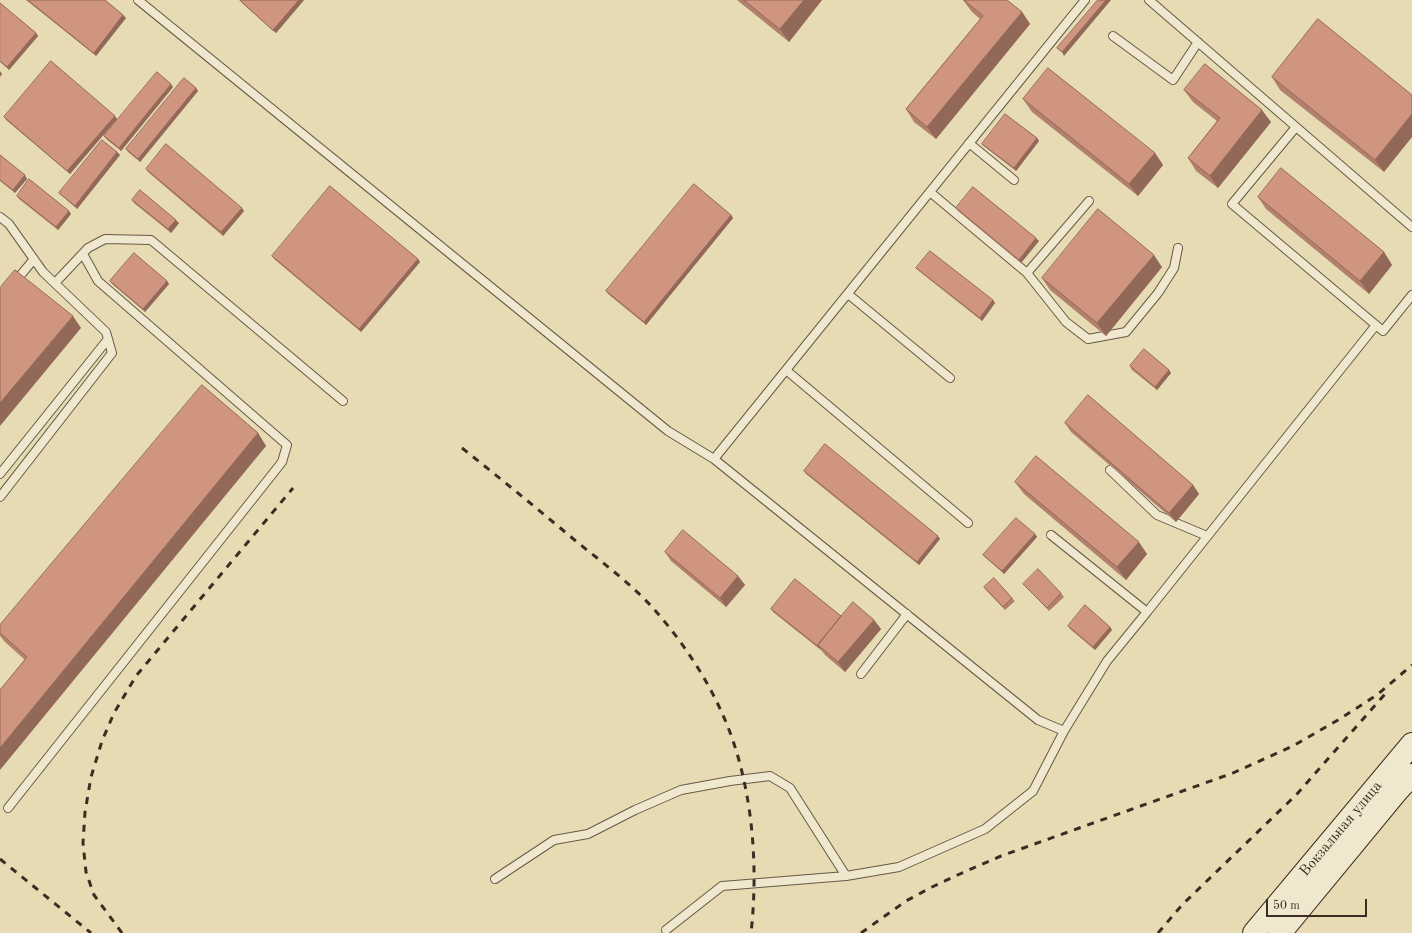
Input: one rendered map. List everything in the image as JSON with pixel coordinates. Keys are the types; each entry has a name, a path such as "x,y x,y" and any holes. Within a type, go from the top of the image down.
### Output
{"main road":[{"name":"Вокзальная улица","path":"1254,933 1412,744"},
{"path":"1280,933 1397,791 1412,775"}],"lane":[{"path":"138,0 668,431 714,459 1038,720 1064,731"},
{"path":"714,459 1085,0"},
{"path":"1149,0 1412,227"},
{"path":"1113,36 1173,80 1198,42"},
{"path":"1296,127 1232,204 1383,331 1412,295"},
{"path":"969,143 1014,180"},
{"path":"930,192 1028,273 1066,322 1088,339 1126,332 1158,293 1174,268 1178,248"},
{"path":"1028,273 1089,201"},
{"path":"0,217 9,224 43,272 106,332 112,353 0,497"},
{"path":"55,283 88,248 105,239 151,240 343,401"},
{"path":"8,808 282,462 287,445 98,281 83,254"},
{"path":"0,300 34,259"},
{"path":"848,294 950,378"},
{"path":"666,930 722,886 846,876 899,867 985,829 1032,791 1064,731 1107,661 1376,325"},
{"path":"0,474 108,339"},
{"path":"786,370 968,523"},
{"path":"1110,470 1157,515 1207,536"},
{"path":"1051,535 1146,612"},
{"path":"861,674 906,614"},
{"path":"495,879 554,840 588,834 635,810 681,790 730,781 770,776 790,788 846,876"}],"building":[{"path":"28,0 105,0 123,15 94,53"},
{"path":"240,0 299,0 273,30"},
{"path":"744,0 804,0 780,29"},
{"path":"964,0 1007,0 1022,12 927,127 906,109 983,16"},
{"path":"1098,0 1106,0 1062,52 1057,48"},
{"path":"0,3 36,33 7,67 0,61"},
{"path":"1318,19 1412,95 1412,114 1375,160 1272,77"},
{"path":"51,61 115,116 67,171 4,117"},
{"path":"1205,64 1262,110 1210,176 1188,158 1220,118 1184,90"},
{"path":"1048,68 1155,153 1129,184 1023,99"},
{"path":"157,72 171,84 119,148 104,136"},
{"path":"184,78 196,88 138,159 126,149"},
{"path":"1005,114 1037,138 1014,168 982,144"},
{"path":"102,140 117,152 75,206 59,193"},
{"path":"166,144 242,208 221,232 146,169"},
{"path":"0,155 25,175 13,190 0,180"},
{"path":"1281,168 1384,252 1360,281 1258,197"},
{"path":"29,179 69,211 56,227 17,196"},
{"path":"694,184 731,215 644,322 606,291"},
{"path":"330,186 418,259 359,329 272,256"},
{"path":"973,187 1036,238 1019,260 956,208"},
{"path":"140,190 176,220 168,229 132,200"},
{"path":"1098,209 1154,255 1097,323 1042,278"},
{"path":"930,251 993,300 980,318 916,268"},
{"path":"134,253 167,281 143,309 110,281"},
{"path":"15,270 73,316 0,403 0,288"},
{"path":"1144,349 1169,370 1155,387 1130,366"},
{"path":"202,385 258,433 0,748 0,690 27,657 0,633 0,625"},
{"path":"1088,395 1193,485 1169,513 1065,423"},
{"path":"825,444 938,536 917,562 804,471"},
{"path":"1036,456 1139,542 1117,567 1015,482"},
{"path":"1016,518 1035,534 1002,571 983,555"},
{"path":"683,530 738,576 720,598 665,552"},
{"path":"1038,569 1061,593 1047,608 1023,584"},
{"path":"994,578 1012,598 1003,607 984,587"},
{"path":"795,579 841,616 818,645 820,648 771,609"},
{"path":"853,602 874,620 838,662 818,645"},
{"path":"1085,605 1110,627 1093,647 1068,626"}],"railway":[{"path":"462,448 635,590 652,607 672,631 700,671 722,713 732,738 746,793 751,821 753,850 754,878 751,933"},
{"path":"122,933 94,895 86,872 83,843 85,812 91,777 102,741 114,713 136,676 293,488"},
{"path":"861,933 906,901 932,887 1001,856 1233,773 1293,746 1377,695 1412,665"},
{"path":"1158,933 1182,905 1297,794 1385,694"},
{"path":"0,859 91,933"}]}
